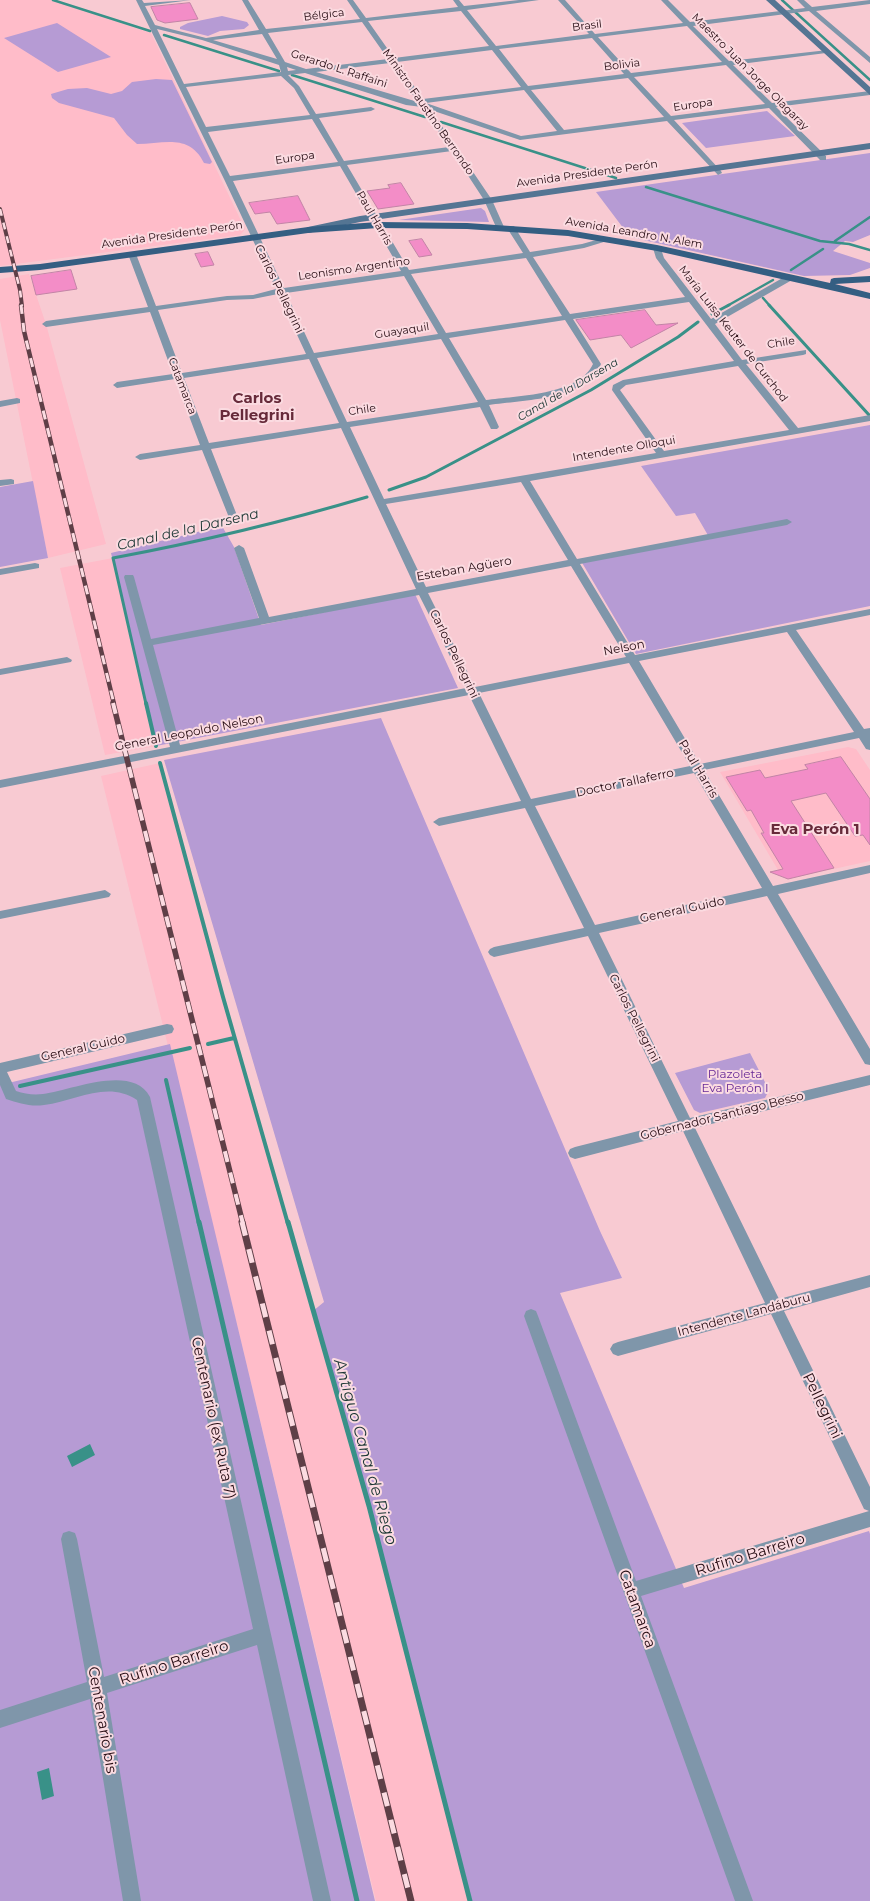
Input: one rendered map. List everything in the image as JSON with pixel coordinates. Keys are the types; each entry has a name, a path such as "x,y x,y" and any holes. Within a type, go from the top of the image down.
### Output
{"main road":[{"path":"770,0 870,93"},
{"name":"Avenida Presidente Perón","path":"821,156 870,146"},
{"name":"Avenida Presidente Perón","path":"308,230 343,227 593,188 821,156 870,151"},
{"name":"Avenida Presidente Perón","path":"0,275 40,267 254,236 376,221"},
{"name":"Avenida Leandro N. Alem","path":"376,221 500,227 604,239 657,248 870,295"},
{"name":"Avenida Presidente Perón","path":"0,270 40,267"},
{"name":"Avenida Leandro N. Alem","path":"791,278 842,281 870,280"},
{"path":"870,280 867,288 870,295"}],"street":[{"path":"140,3 188,0"},
{"path":"245,0 282,63 284,73"},
{"name":"Ministro Faustino Berrondo","path":"350,0 490,203 500,227"},
{"path":"456,0 562,133"},
{"name":"Bélgica","path":"204,39 536,0"},
{"path":"561,0 716,171"},
{"name":"Maestro Juan Jorge Olagaray","path":"664,0 821,156"},
{"path":"800,0 858,47 870,61"},
{"name":"Brasil","path":"264,76 870,2"},
{"name":"Carlos Pellegrini","path":"140,3 228,179 422,590 687,1124 774,1307"},
{"name":"Gerardo L. Raffaini","path":"151,26 204,39 409,103 422,103 520,138"},
{"name":"Bolivia","path":"422,103 526,88 826,51"},
{"name":"Paul Harris","path":"284,73 296,86 342,163 483,403 494,427"},
{"path":"181,86 264,76 296,86"},
{"name":"Europa","path":"520,138 870,93"},
{"path":"203,130 371,109"},
{"name":"Europa","path":"228,179 454,149"},
{"path":"511,228 569,317"},
{"name":"Leonismo Argentino","path":"46,324 227,298 253,297 280,291 530,255 584,246 604,239"},
{"name":"María Luisa Keuter de Curchod","path":"657,248 660,258 690,299 738,362 796,432"},
{"name":"Catamarca","path":"132,254 233,518"},
{"path":"709,324 791,278"},
{"name":"Guayaquil","path":"117,385 690,299"},
{"name":"Chile","path":"140,457 563,391 592,375 597,364 569,317"},
{"name":"Chile","path":"662,455 616,390 616,387 623,383 804,352"},
{"path":"0,404 17,401"},
{"name":"Intendente Olloqui","path":"381,502 524,480 870,418"},
{"name":"Paul Harris","path":"524,480 634,660 870,1060"},
{"path":"0,483 11,482"},
{"name":"Esteban Agüero","path":"146,643 787,522"},
{"path":"239,548 265,620"},
{"path":"0,572 35,566"},
{"path":"129,576 176,750"},
{"name":"Nelson","path":"383,709 870,612"},
{"path":"790,629 866,733 870,746"},
{"path":"0,672 67,660"},
{"name":"General Leopoldo Nelson","path":"0,784 383,709"},
{"name":"Doctor Tallaferro","path":"439,822 866,733"},
{"name":"General Guido","path":"494,952 870,869"},
{"path":"0,915 105,894"},
{"name":"General Guido","path":"0,1069 166,1029"},
{"name":"Centenario (ex Ruta 7)","path":"0,1069 11,1095 22,1100 46,1099 114,1084 138,1092 143,1097 322,1901"},
{"name":"Gobernador Santiago Besso","path":"575,1153 870,1080"},
{"name":"Intendente Landáburu","path":"618,1349 870,1280"},
{"name":"Pellegrini","path":"774,1307 870,1504"},
{"name":"Catamarca","path":"531,1316 744,1901"},
{"name":"Rufino Barreiro","path":"630,1591 870,1519"},
{"name":"Centenario bis","path":"69,1539 97,1688 132,1901"},
{"name":"Rufino Barreiro","path":"0,1718 262,1635"}],"shaded area":[{"path":"0,0 51,0 151,33 245,229 243,232 240,235 0,266"},
{"path":"29,274 46,324 106,544 48,558 0,320 0,279"},
{"path":"113,558 156,746 105,755 60,568"},
{"path":"848,747 856,749 870,770 870,861 788,879 770,872 778,870 720,772"},
{"path":"160,763 223,997 369,1506 471,1901 376,1901 234,1312 101,776"}],"green space":[{"path":"222,16 247,22 249,25 244,29 220,31 208,36 180,29 180,27 188,23"},
{"path":"57,23 111,57 58,72 4,38"},
{"path":"156,79 172,80 212,162 210,164 204,163 191,147 183,144 166,142 137,144 127,135 114,118 59,103 52,98 51,94 68,89 87,88 111,94 122,91 132,82"},
{"path":"767,111 795,136 706,148 682,123"},
{"path":"870,153 870,235 853,242 845,241 833,251 870,263 870,268 850,275 804,276 630,237 596,192"},
{"path":"481,208 485,211 489,222 399,220"},
{"path":"870,425 870,606 636,654 581,561 709,537 695,513 676,516 641,466"},
{"path":"33,481 48,558 0,567 0,487"},
{"path":"222,526 234,547 261,625 415,594 458,688 156,746 111,553"},
{"path":"381,718 600,1231 622,1278 560,1293 684,1588 869,1531 870,1901 472,1901 369,1506 313,1311 324,1302 164,760"},
{"path":"170,1044 375,1901 0,1901 0,1085"},
{"name":"Plazoleta Eva Perón I","path":"750,1053 769,1090 765,1098 700,1113 694,1110 675,1073"}],"water":[{"path":"90,1444 95,1455 72,1467 67,1456"},
{"path":"49,1768 54,1796 42,1800 37,1772"}],"building":[{"path":"190,3 198,19 165,23 157,20 151,7"},
{"path":"401,183 414,204 378,209 367,191 390,188 388,185"},
{"path":"298,196 310,220 277,224 270,212 255,214 249,203"},
{"path":"422,239 432,255 419,257 409,241"},
{"path":"208,252 214,265 201,267 195,254"},
{"path":"71,270 77,289 36,295 31,276"},
{"path":"645,310 656,325 678,323 631,348 621,335 590,340 576,320"},
{"path":"841,757 870,799 870,845 863,835 855,836 826,793 791,801 834,868 788,879 770,872 783,869 761,833 764,833 751,810 747,811 726,777 760,770 765,778 808,769 805,765"}],"waterway":[{"path":"53,0 150,31"},
{"name":"Canal de la Darsena","path":"782,0 870,80"},
{"path":"164,35 279,71"},
{"path":"292,75 425,117"},
{"path":"441,122 616,178"},
{"path":"646,187 820,241 849,244 870,250"},
{"name":"Canal de la Darsena","path":"835,241 870,217"},
{"name":"Canal de la Darsena","path":"791,270 823,249"},
{"name":"Canal de la Darsena","path":"727,306 773,280"},
{"path":"763,298 770,306"},
{"name":"Canal de la Darsena","path":"712,314 729,305"},
{"path":"769,305 869,415"},
{"name":"Canal de la Darsena","path":"389,490 426,477 591,390 678,337 698,322"},
{"name":"Canal de la Darsena","path":"146,704 113,558 241,531 367,497"},
{"name":"Canal de la Darsena","path":"146,703 156,746"},
{"path":"160,763 223,997 288,1224"},
{"name":"Antiguo Canal de Riego","path":"208,1044 234,1038"},
{"name":"Antiguo Canal de Riego","path":"20,1086 190,1048"},
{"path":"166,1080 199,1224"},
{"path":"199,1222 357,1901"},
{"name":"Antiguo Canal de Riego","path":"288,1222 369,1506 470,1901"}],"railway":[{"path":"0,209 20,290 22,306"},
{"path":"21,305 24,331 114,704"},
{"path":"113,703 243,1224"},
{"path":"242,1222 411,1901"}],"district":[{"name":"Carlos Pellegrini","path":"257,408"},
{"name":"Eva Perón 1","path":"815,830"}]}
